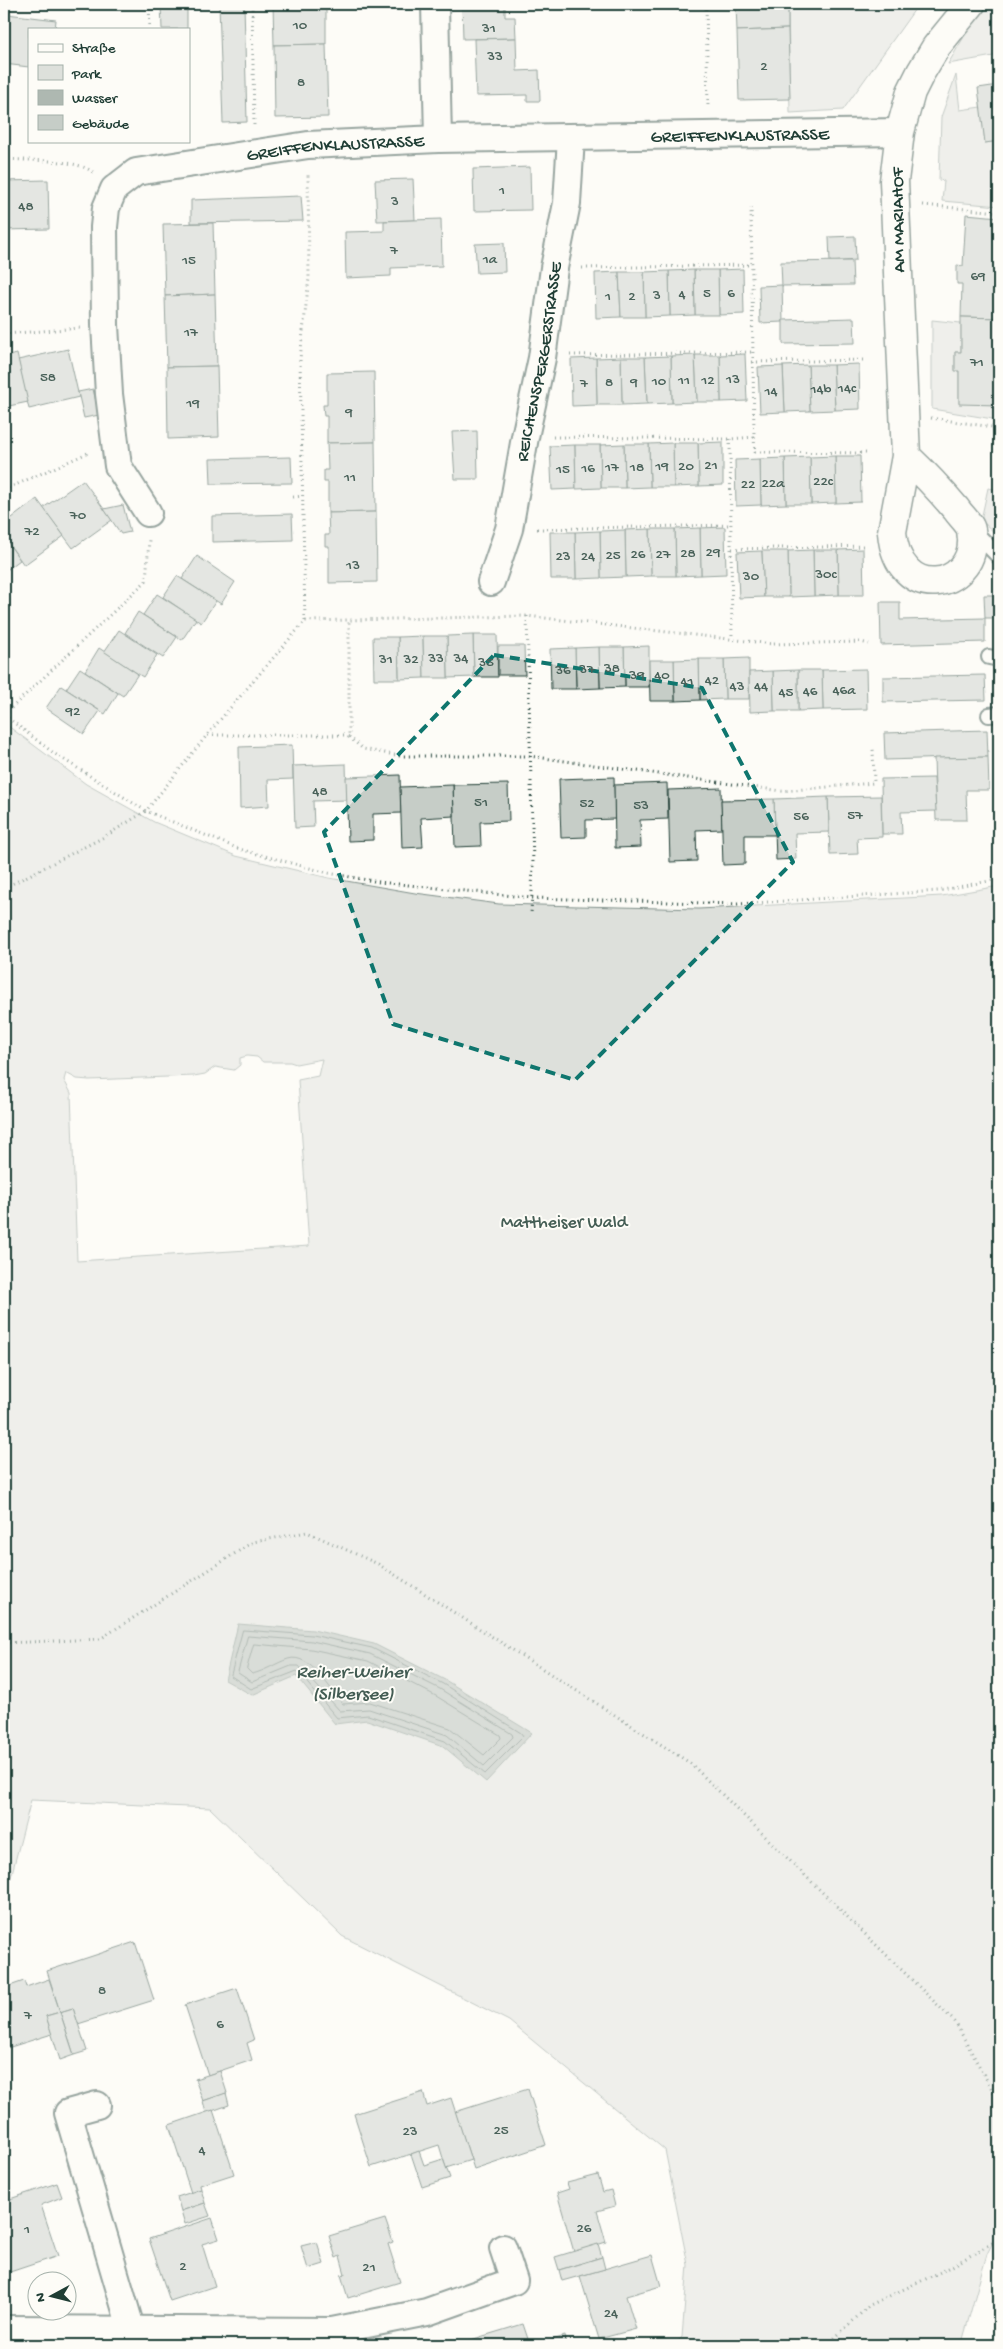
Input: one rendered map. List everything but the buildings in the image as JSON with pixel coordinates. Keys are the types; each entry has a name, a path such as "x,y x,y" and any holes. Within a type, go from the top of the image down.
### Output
{"street":[{"path":"435,4 438,139"},
{"name":"AM MARIAHOF","path":"971,528 972,544 963,567 956,573 936,582 922,581 912,577 896,557 892,532 906,456 894,181 900,132 911,92 921,72 936,47 972,4"},
{"name":"GREIFFENKLAUSTRASSE","path":"114,189 136,172 308,145 438,139 900,132"},
{"name":"REICHENSPERGERSTRASSE","path":"491,582 509,529 525,437 542,358 554,268 567,203 571,138"},
{"path":"114,189 106,208 104,227 105,326 115,448 118,466 148,513"},
{"path":"906,456 928,476 971,528"},
{"path":"97,2104 68,2113 131,2328"},
{"path":"4,2329 131,2328 332,2331 426,2312 514,2282 503,2248"}],"lane":[{"path":"971,528 999,557"}],"path":[{"path":"149,4 150,28"},
{"path":"252,4 255,152"},
{"path":"706,4 710,136"},
{"path":"4,888 104,837 146,811 207,735 305,621 300,359 310,278 308,145"},
{"path":"4,159 88,167 114,189"},
{"path":"751,204 752,362 755,452 867,453"},
{"path":"914,204 999,212"},
{"path":"592,268 751,265"},
{"path":"4,334 105,326"},
{"path":"571,355 753,352"},
{"path":"752,362 866,360"},
{"path":"924,417 999,428"},
{"path":"555,437 730,439 754,437"},
{"path":"730,439 732,638"},
{"path":"4,490 85,452 115,448"},
{"path":"293,496 303,496"},
{"path":"547,528 731,525"},
{"path":"732,549 868,546"},
{"path":"149,561 146,581 136,592 4,715 63,759 146,811 239,849 328,873 422,888 533,898 738,904 938,891 999,879"},
{"path":"305,621 527,616 773,644 861,642 869,644"},
{"path":"527,616 533,898 531,914"},
{"path":"349,619 349,737"},
{"path":"207,735 344,735 363,749 400,756 529,756 782,792 874,784 873,746"},
{"path":"4,1643 100,1639 253,1542 307,1532 369,1560 690,1763 955,2022 999,2102"},
{"path":"827,2345 870,2304 947,2269 999,2239"}],"highlighted area":[{"path":"494,655 702,688 793,862 575,1080 393,1024 324,832"}],"green space":[{"path":"788,4 909,4 915,9 843,110 790,113"},
{"path":"992,4 999,4 999,55 948,64 975,18"},
{"path":"956,75 960,110 981,107 985,143 999,141 999,206 942,201 944,181 939,180 941,117"},
{"path":"932,320 961,323 961,352 955,352 955,370 959,371 959,403 999,405 999,420 932,409"},
{"path":"988,488 999,490 999,537 981,520"},
{"name":"Mattheiser Wald","path":"4,723 86,784 154,822 236,856 329,878 415,893 499,904 699,909 942,896 999,886 999,2230 987,2254 963,2339 989,2345 674,2345 682,2337 688,2265 665,2150 509,2021 342,1936 210,1808 31,1800 4,1904","holes":["247,1056 257,1057 263,1062 290,1062 296,1064 322,1059 318,1076 298,1080 309,1246 77,1261 71,1093 64,1080 66,1073 77,1079 89,1080 194,1076 205,1074 215,1067 234,1070 240,1065 240,1058"]}],"water":[{"name":"Reiher-Weiher (Silbersee)","path":"238,1624 313,1630 374,1644 445,1680 532,1733 486,1782 443,1746 367,1720 335,1724 296,1676 252,1695 225,1680"}]}
